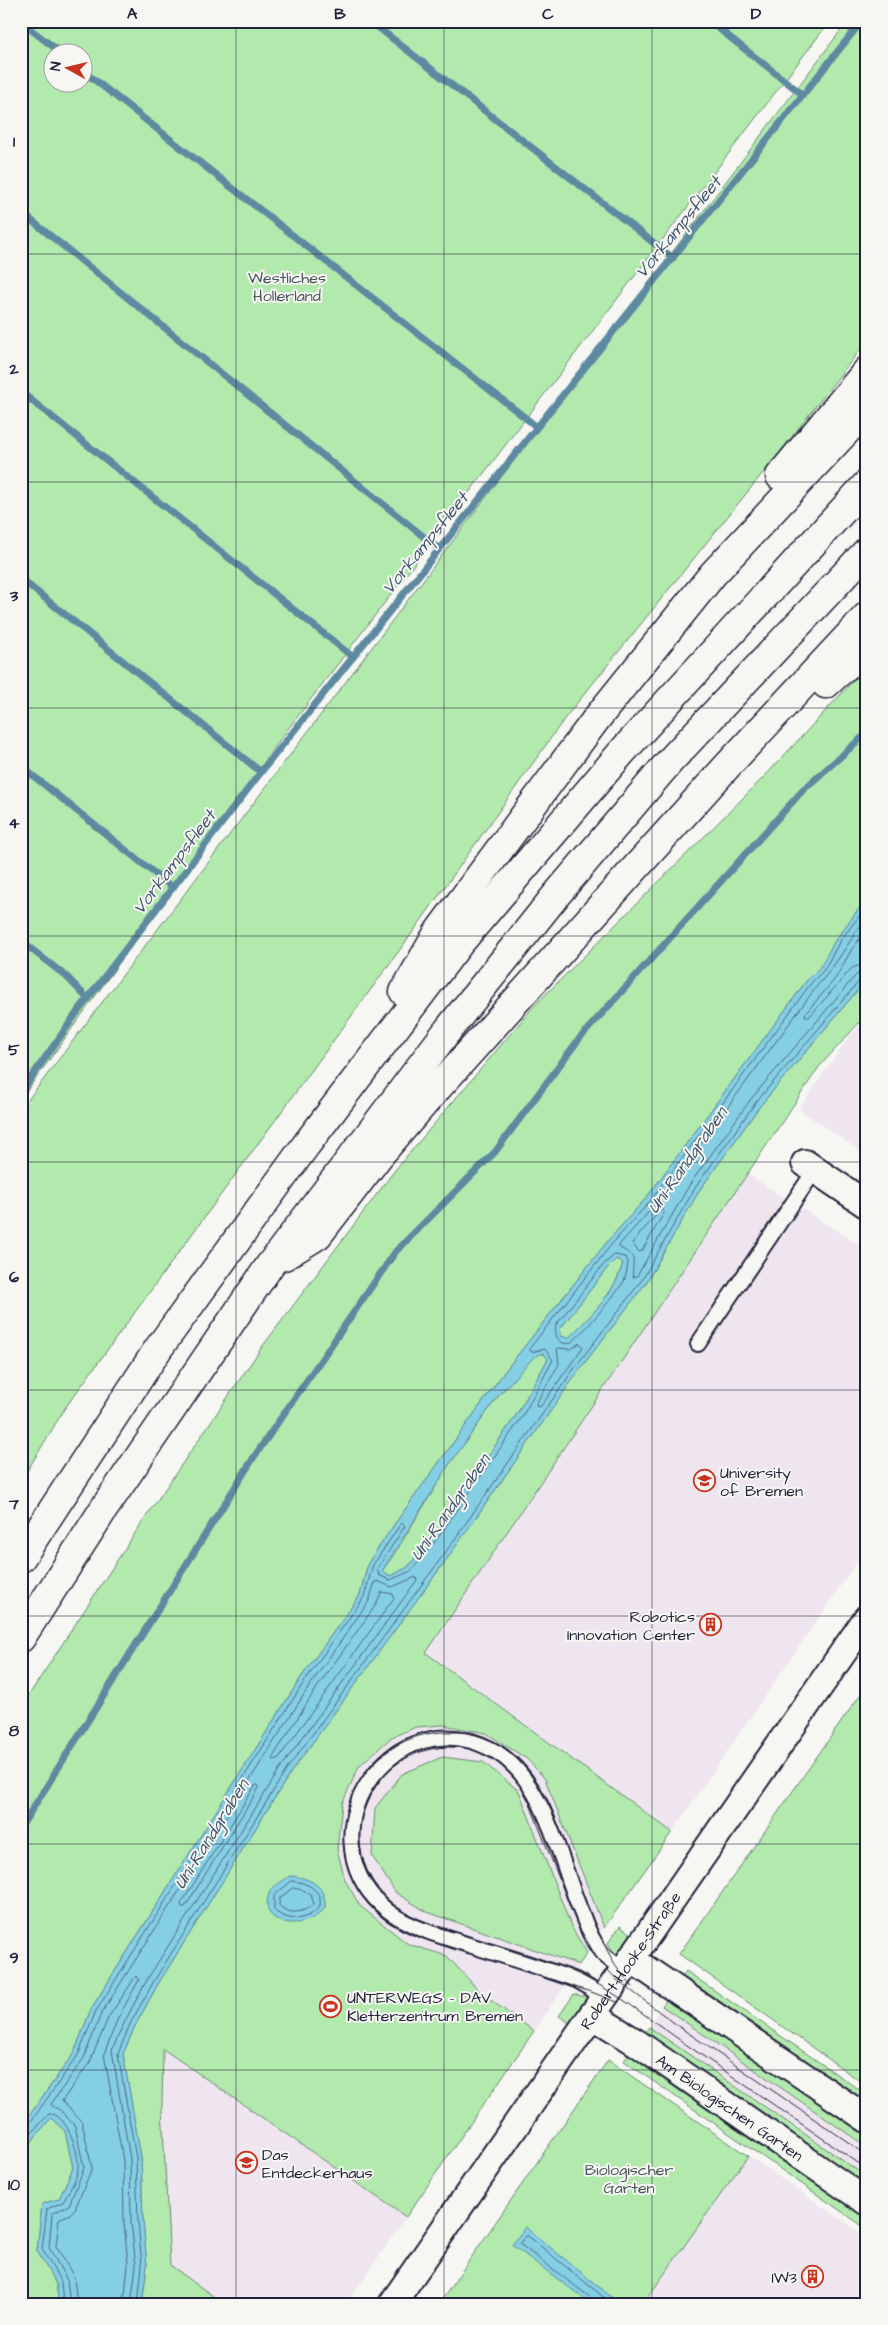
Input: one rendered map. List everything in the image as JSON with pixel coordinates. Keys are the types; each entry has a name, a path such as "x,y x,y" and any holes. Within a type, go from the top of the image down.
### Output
{"highway":[{"path":"713,574 758,502 867,371"},
{"path":"346,1093 439,931 598,718 713,574 867,409"},
{"path":"21,1558 158,1349 458,944 622,752 867,484"},
{"path":"21,1638 105,1507 270,1265 448,1030 564,887 670,761 867,551"},
{"path":"270,1265 318,1235 378,1156 730,763 867,616"},
{"path":"730,763 755,754 867,647"}],"street":[{"path":"810,1166 867,1205"},
{"name":"Robert-Hooke-Straße","path":"392,2304 867,1618"},
{"path":"628,1964 674,1988 867,2119"},
{"name":"Am Biologischen Garten","path":"597,2008 642,2047 867,2202"}],"lane":[{"path":"698,1344 810,1166"},
{"path":"597,2008 590,1988 576,1980 430,1932 402,1920 383,1908 362,1880 355,1864 352,1848 351,1831 354,1810 370,1777 382,1763 394,1755 412,1745 431,1740 463,1739 479,1743 509,1761 527,1781 540,1804 589,1932 603,1953 628,1964"}],"shaded area":[{"path":"867,1017 867,1156 799,1109 849,1037"},
{"name":"University of Bremen","path":"747,1174 867,1250 867,1547 672,1832 426,1653"},
{"path":"443,1725 486,1733 527,1760 545,1779 604,1928 587,1953 571,1927 427,1912 579,1965 534,2031 482,1994 447,1956 408,1944 360,1906 345,1880 337,1849 341,1804 359,1766 392,1737 416,1727"},
{"path":"662,2006 867,2147 867,2177 649,2027"},
{"name":"Das Entdeckerhaus","path":"162,2048 406,2217 346,2304 163,2304"},
{"name":"Biologischer Garten","path":"608,2060 867,2237 867,2304 439,2304"}],"green space":[{"name":"Westliches Hollerland","path":"21,21 830,21 288,729 21,1099"},
{"path":"848,21 867,21 867,341 565,718 415,929 65,1408 21,1481 21,1109"},
{"path":"867,666 867,898 836,939 820,967 808,979 647,1197 607,1242 505,1371 396,1522 368,1563 360,1595 300,1679 91,2009 74,2053 21,2127 21,1707 139,1527 262,1347 395,1170 535,1005 766,775"},
{"path":"867,979 867,1014 819,1067 426,1653 672,1832 604,1928 545,1779 527,1759 486,1733 443,1725 416,1727 392,1737 359,1766 342,1804 337,1849 345,1880 360,1906 408,1944 447,1956 482,1994 534,2031 406,2217 163,2049 162,2108 170,2265 224,2304 142,2304 147,2266 141,2158 123,2054 135,2026 158,1984 291,1772 449,1556 580,1369 646,1283 699,1191 760,1106"},
{"path":"616,1259 623,1262 620,1273 601,1304 568,1339 561,1336 560,1329"},
{"path":"543,1353 548,1359 517,1414 433,1536 408,1567 391,1576 382,1571 449,1465 499,1395 534,1356"},
{"path":"867,1685 867,2086 679,1954"},
{"path":"442,1757 483,1762 519,1791 571,1926 587,1953 579,1965 427,1912 396,1893 372,1856 375,1808 402,1774"},
{"path":"620,1926 632,1935 617,1957 608,1943"},
{"path":"686,1971 867,2095 867,2102 697,1986 693,1993 678,1983"},
{"path":"574,1994 589,1998 571,2024 559,2016"},
{"path":"669,1996 867,2132 867,2147 662,2006"},
{"path":"649,2027 867,2177 867,2193 642,2037"},
{"path":"631,2050 644,2059 641,2064 867,2219 867,2229 624,2061"},
{"name":"Biologischer Garten","path":"608,2060 748,2156 643,2304 439,2304"},
{"path":"51,2118 65,2131 73,2168 59,2199 42,2204 37,2250 56,2284 59,2304 21,2304 21,2162 34,2138"}],"water":[{"name":"Uni-Randgraben","path":"867,898 867,979 760,1106 699,1191 646,1283 580,1369 449,1556 291,1772 158,1984 135,2026 123,2054 141,2158 147,2266 142,2304 59,2304 56,2284 37,2251 42,2204 59,2199 73,2168 65,2131 51,2118 34,2138 21,2162 21,2127 74,2053 91,2009 300,1679 360,1595 368,1563 396,1522 505,1371 607,1242 647,1197 808,979 820,967 836,939","holes":["616,1259 623,1263 620,1274 601,1304 568,1338 561,1336 560,1329","543,1353 548,1359 517,1414 433,1536 408,1567 391,1576 382,1571 449,1465 499,1395 534,1357"]},
{"path":"290,1876 310,1881 320,1888 323,1894 325,1908 316,1916 306,1921 295,1923 276,1919 270,1913 267,1905 270,1891"},
{"path":"525,2227 620,2304 591,2304 512,2245"}],"waterway":[{"path":"370,21 673,258"},
{"path":"709,21 802,94"},
{"name":"Vorkampsfleet","path":"21,1092 76,1014 261,772 862,21"},
{"path":"21,22 47,42"},
{"path":"92,78 537,427"},
{"path":"21,212 439,549"},
{"path":"21,392 353,657"},
{"path":"21,579 261,772"},
{"path":"21,1827 254,1457 396,1251 495,1152 579,1039 803,790 867,733"},
{"path":"21,766 173,888"},
{"path":"21,941 67,977 88,999"}],"tram line":[{"path":"617,2002 428,1940 394,1924 376,1910 356,1885 345,1857 344,1828 350,1800 365,1774 385,1753 411,1739 442,1732 484,1738 516,1759 541,1791 560,1830 592,1916 610,1956 633,1987"},
{"path":"867,2155 681,2028 617,1980 597,1958 576,1922 528,1799 514,1777 497,1761 463,1748 445,1747 427,1750 409,1757 394,1766 380,1779 370,1793 364,1807 360,1823 360,1839 362,1855 367,1870 375,1884 393,1904 422,1920 516,1950 585,1977 633,2006 867,2169"}],"place":[{"name":"University of Bremen","path":"704,1481"},
{"name":"Robotics Innovation Center","path":"711,1625"},
{"name":"UNTERWEGS - DAV Kletterzentrum Bremen","path":"331,2006"},
{"name":"Das Entdeckerhaus","path":"246,2163"},
{"name":"IW3","path":"813,2277"}]}
